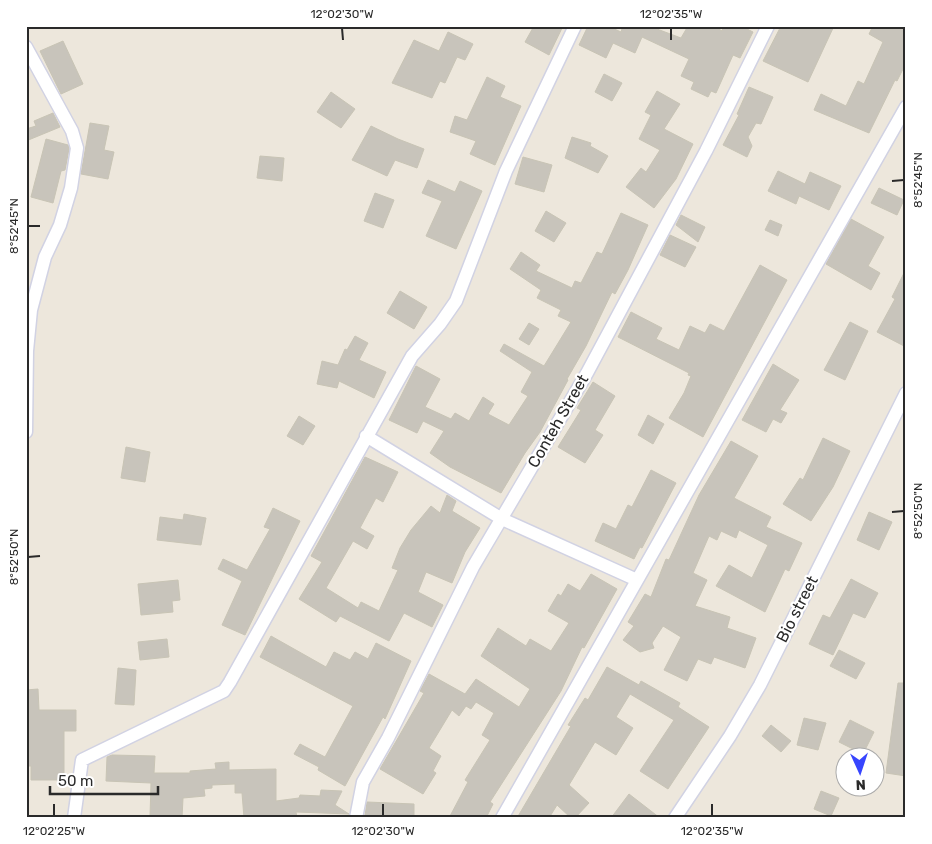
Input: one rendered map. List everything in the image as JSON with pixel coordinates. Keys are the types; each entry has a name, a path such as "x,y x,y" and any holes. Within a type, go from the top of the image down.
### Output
{"street":[{"path":"74,818 82,760 224,691 230,682 322,521 366,436 412,356 440,324 456,300 506,171 576,26"},
{"name":"Conteh Street","path":"356,818 363,782 388,738 472,567 587,373 706,151 768,26"},
{"path":"26,47 72,131 77,148 71,188 60,225 45,257 31,310 27,351 26,432"},
{"path":"502,818 751,383 906,107"},
{"name":"Bio street","path":"675,818 760,685 906,393"},
{"path":"366,436 502,519 637,580"}],"building":[{"path":"534,26 563,26 549,55 525,42"},
{"path":"588,26 608,26 621,32 622,29 616,26 649,26 681,38 688,26 714,26 722,31 724,26 741,26 753,32 740,58 733,55 716,93 711,91 708,97 691,89 694,82 681,76 689,59 642,37 635,53 613,43 606,58 579,45"},
{"path":"781,26 834,26 808,82 763,61"},
{"path":"873,26 906,26 906,63 897,81 895,80 869,133 814,110 821,94 846,106 858,81 864,84 883,42 869,34"},
{"path":"448,32 473,44 465,60 457,57 445,83 440,81 432,98 392,83 414,40 439,51"},
{"path":"63,41 83,84 61,94 40,51"},
{"path":"604,74 622,83 612,101 595,92"},
{"path":"487,77 505,86 500,97 521,106 495,165 470,154 476,141 450,132 455,116 467,120"},
{"path":"749,87 773,97 761,124 756,123 748,137 752,146 747,157 723,145 739,115 737,114"},
{"path":"657,91 680,104 664,129 693,144 676,179 654,208 626,187 641,168 646,172 660,150 639,139 651,115 645,112"},
{"path":"331,92 355,109 341,128 317,112"},
{"path":"53,113 60,127 26,141 26,129 36,126 34,121"},
{"path":"90,123 109,126 104,150 114,152 108,179 81,174"},
{"path":"371,126 424,149 417,168 395,160 387,176 352,160"},
{"path":"572,137 591,143 590,146 608,156 598,173 565,158"},
{"path":"46,139 68,145 69,149 65,170 61,171 53,203 31,197"},
{"path":"260,156 284,158 282,181 257,178"},
{"path":"523,157 552,165 544,192 515,184"},
{"path":"778,171 805,184 810,172 841,186 829,210 799,196 796,204 768,191"},
{"path":"428,180 455,192 460,181 482,191 456,249 426,236 442,201 422,193"},
{"path":"879,188 904,200 897,215 871,203"},
{"path":"375,193 394,200 383,228 364,221"},
{"path":"546,211 566,223 554,242 535,231"},
{"path":"621,213 648,225 628,270 615,294 612,292 586,346 540,432 501,493 450,467 430,453 444,431 423,421 417,433 389,420 416,366 440,379 425,407 451,419 455,413 469,421 483,397 494,404 488,414 509,425 528,396 521,392 532,372 500,351 504,344 544,366 571,322 558,316 561,310 537,298 541,290 510,269 521,252 540,265 536,271 572,288 575,281 581,283 597,252 602,254"},
{"path":"681,215 705,227 698,242 676,225"},
{"path":"851,219 884,237 868,266 880,273 871,290 826,264"},
{"path":"770,220 782,225 778,236 765,230"},
{"path":"670,235 696,247 685,267 660,255"},
{"path":"760,265 787,280 703,437 669,418 684,393 691,376 688,375 689,373 618,337 631,312 662,328 656,339 679,350 690,326 705,333 710,324 724,331"},
{"path":"906,269 906,347 877,332 895,299 892,297"},
{"path":"400,291 427,307 414,329 387,313"},
{"path":"850,322 868,331 845,380 824,370"},
{"path":"529,323 539,329 529,345 519,339"},
{"path":"355,336 368,343 359,360 386,372 374,398 339,381 337,388 317,384 322,361 338,365 345,349 347,350"},
{"path":"773,364 799,380 780,410 787,413 781,423 773,419 766,432 742,420"},
{"path":"593,382 615,396 595,430 603,435 585,463 558,447 581,410 577,408"},
{"path":"648,415 664,424 653,444 638,435"},
{"path":"299,416 315,426 303,445 287,436"},
{"path":"823,438 850,451 833,487 811,521 783,504 800,478 803,480"},
{"path":"731,441 758,456 734,498 771,517 766,527 802,543 789,571 785,569 765,612 716,586 729,565 752,578 768,545 739,530 736,538 721,531 717,540 709,536 693,573 707,580 695,606 730,617 727,628 756,638 745,668 714,657 711,664 698,659 687,681 664,670 681,637 663,626 652,643 654,648 640,652 623,640 634,626 628,622 645,594 651,597 666,559 669,560 699,495"},
{"path":"126,447 150,452 145,482 121,478"},
{"path":"365,457 398,472 383,502 376,498 360,528 374,536 367,549 353,541 326,588 358,608 361,602 379,611 398,570 392,568 400,548 411,530 431,506 440,513 447,495 456,501 452,511 480,528 465,552 452,583 426,572 418,592 443,605 432,627 404,613 389,641 340,616 336,622 299,599 322,562 311,556"},
{"path":"651,470 676,483 642,548 640,547 634,559 595,541 603,523 616,529 628,505 632,507"},
{"path":"273,508 300,521 245,635 222,625 242,581 218,569 223,559 247,570 270,529 264,527"},
{"path":"869,512 892,522 879,550 857,540"},
{"path":"184,514 206,518 201,545 157,540 160,517 183,520"},
{"path":"591,574 617,589 584,648 582,647 561,691 490,802 493,804 486,818 449,818 468,782 465,780 490,740 482,735 494,713 476,702 471,709 466,706 459,716 452,710 429,748 441,756 433,771 436,773 423,794 380,769 424,693 420,691 429,674 465,694 476,679 519,707 530,689 481,656 498,628 526,646 530,639 551,651 569,623 548,611 558,594 561,596 568,584 580,591"},
{"path":"851,579 878,593 865,618 853,613 833,655 809,644 823,615 830,618"},
{"path":"178,580 180,600 172,601 173,612 141,615 138,584"},
{"path":"271,636 326,667 334,652 350,660 355,652 368,659 376,643 411,661 385,719 383,717 345,786 318,770 319,767 294,754 300,744 325,757 353,706 260,657"},
{"path":"167,639 169,657 140,660 138,642"},
{"path":"839,650 865,663 856,679 830,666"},
{"path":"607,667 639,685 641,681 680,703 678,707 709,727 668,789 640,771 674,720 630,694 616,717 633,728 616,755 595,742 569,785 589,803 575,818 571,818 557,805 549,818 517,818 571,726 568,725 585,698 588,700"},
{"path":"118,668 136,670 134,705 115,704"},
{"path":"898,683 906,683 906,776 886,773"},
{"path":"38,689 39,710 76,710 76,731 64,731 64,780 31,780 31,766 26,766 26,690"},
{"path":"804,718 826,723 818,750 797,745"},
{"path":"850,720 874,732 867,746 847,746 839,742"},
{"path":"771,725 791,741 781,752 762,736"},
{"path":"112,755 155,756 154,773 190,773 190,771 216,769 215,763 229,762 229,770 276,769 276,801 299,798 300,795 320,796 321,790 342,791 335,805 349,814 296,812 297,818 244,818 242,793 235,793 235,784 212,785 212,788 204,789 205,796 183,798 182,818 150,817 151,783 106,781 107,757"},
{"path":"821,791 839,798 831,816 814,809"},
{"path":"629,794 660,818 611,818"},
{"path":"367,802 414,804 414,818 367,818 365,816"}]}
